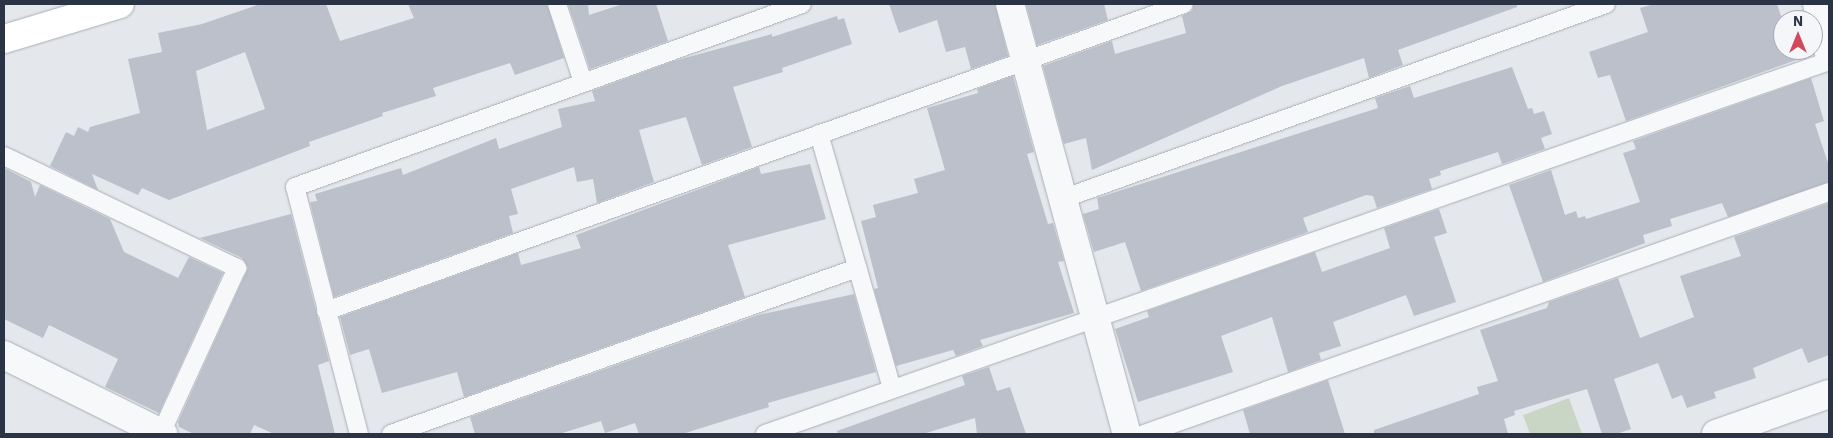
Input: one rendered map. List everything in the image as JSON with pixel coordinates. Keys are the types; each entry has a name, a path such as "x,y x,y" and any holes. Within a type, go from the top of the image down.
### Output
{"street":[{"path":"4,39 120,4"},
{"path":"1010,4 1127,434"},
{"path":"1823,18 1829,53"},
{"path":"4,355 125,426 162,434"},
{"path":"1716,434 1829,394"}],"lane":[{"path":"557,4 583,82"},
{"path":"359,434 294,187 802,4"},
{"path":"326,310 1184,4"},
{"path":"1062,200 1606,4"},
{"path":"765,434 1097,320 1829,61"},
{"path":"819,134 892,389"},
{"path":"4,156 237,268 162,434"},
{"path":"1144,434 1829,192"},
{"path":"391,434 857,268"}],"green space":[{"path":"1569,398 1582,434 1530,434 1523,415"}],"building":[{"path":"260,4 326,4 340,41 414,18 408,4 547,4 564,58 515,75 510,63 433,88 436,96 382,113 383,116 309,142 310,146 169,200 142,188 138,195 92,174 98,190 50,166 66,132 74,136 78,127 88,132 90,127 140,113 128,59 162,52 158,33 202,24","holes":["245,52 265,109 207,130 196,71"]},
{"path":"568,4 588,4 589,15 623,4 656,4 668,41 590,69"},
{"path":"889,4 995,4 1008,56 971,69 965,47 946,52 937,20 899,33"},
{"path":"1026,4 1104,4 1108,20 1037,45"},
{"path":"1194,4 1517,4 1517,7 1398,50 1403,65 1369,78 1364,58 1282,86 1092,170 1086,138 1064,144 1043,66 1112,41 1115,54 1186,33 1182,16 1192,11"},
{"path":"1654,4 1777,4 1779,10 1773,10 1773,60 1796,60 1626,121 1610,75 1598,78 1589,52 1648,32 1640,8"},
{"path":"837,16 838,20 844,18 852,44 782,68 783,72 733,87 752,147 702,165 686,117 639,130 654,182 597,203 593,179 577,182 574,167 511,189 518,214 509,216 513,233 334,297 310,202 317,201 315,194 401,168 403,175 496,138 499,149 562,127 558,109 595,101 592,91 674,61 772,34 772,37"},
{"path":"1512,67 1528,109 1532,108 1534,114 1544,111 1552,134 1541,138 1545,149 1502,164 1498,152 1440,171 1441,175 1429,179 1432,189 1377,208 1373,196 1366,195 1303,218 1308,232 1141,291 1125,242 1094,252 1083,214 1099,209 1097,198 1378,108 1375,98 1410,86 1414,98"},
{"path":"1013,76 1034,152 1027,154 1048,224 1053,223 1064,261 1058,262 1074,313 980,340 983,346 956,356 953,350 896,366 874,289 878,288 861,221 876,217 873,205 918,193 914,179 945,170 927,108 978,93 977,89"},
{"path":"1811,78 1824,121 1815,124 1829,166 1829,182 1728,217 1722,203 1670,219 1672,226 1643,235 1645,243 1543,282 1509,185 1551,170 1565,215 1576,211 1578,218 1585,216 1586,219 1640,202 1623,153 1636,149 1633,141"},
{"path":"810,164 826,219 728,245 745,297 464,397 457,372 382,393 369,349 350,355 340,317 518,253 521,265 581,248 576,235 759,167 761,174"},
{"path":"4,168 31,182 35,197 40,185 110,219 124,252 178,278 189,257 223,273 159,413 105,387 118,359 49,325 43,338 4,319"},
{"path":"1829,203 1829,355 1808,363 1802,348 1753,368 1756,378 1714,392 1716,398 1687,408 1682,395 1672,399 1658,363 1614,379 1631,429 1616,434 1602,434 1587,389 1514,411 1515,415 1504,419 1508,434 1374,434 1374,430 1479,394 1477,387 1498,381 1480,330 1547,308 1549,302 1618,278 1640,338 1694,317 1680,276 1741,256 1734,237"},
{"path":"1439,209 1447,233 1434,237 1456,302 1414,316 1406,295 1333,322 1341,346 1319,353 1321,360 1288,372 1272,317 1221,336 1233,372 1138,402 1115,329 1149,317 1147,311 1315,252 1322,272 1390,248 1384,228"},
{"path":"291,214 329,361 318,365 335,434 274,434 254,425 250,434 194,434 179,427 178,422 248,268 242,258 200,238"},
{"path":"854,294 876,372 768,403 769,407 682,434 639,434 635,423 605,433 601,421 559,434 475,434 470,417 758,315"},
{"path":"989,367 997,391 1010,387 1026,434 977,434 975,418 923,434 838,434 837,431 965,385 962,376"},
{"path":"1328,380 1345,434 1250,434 1243,410"}]}
